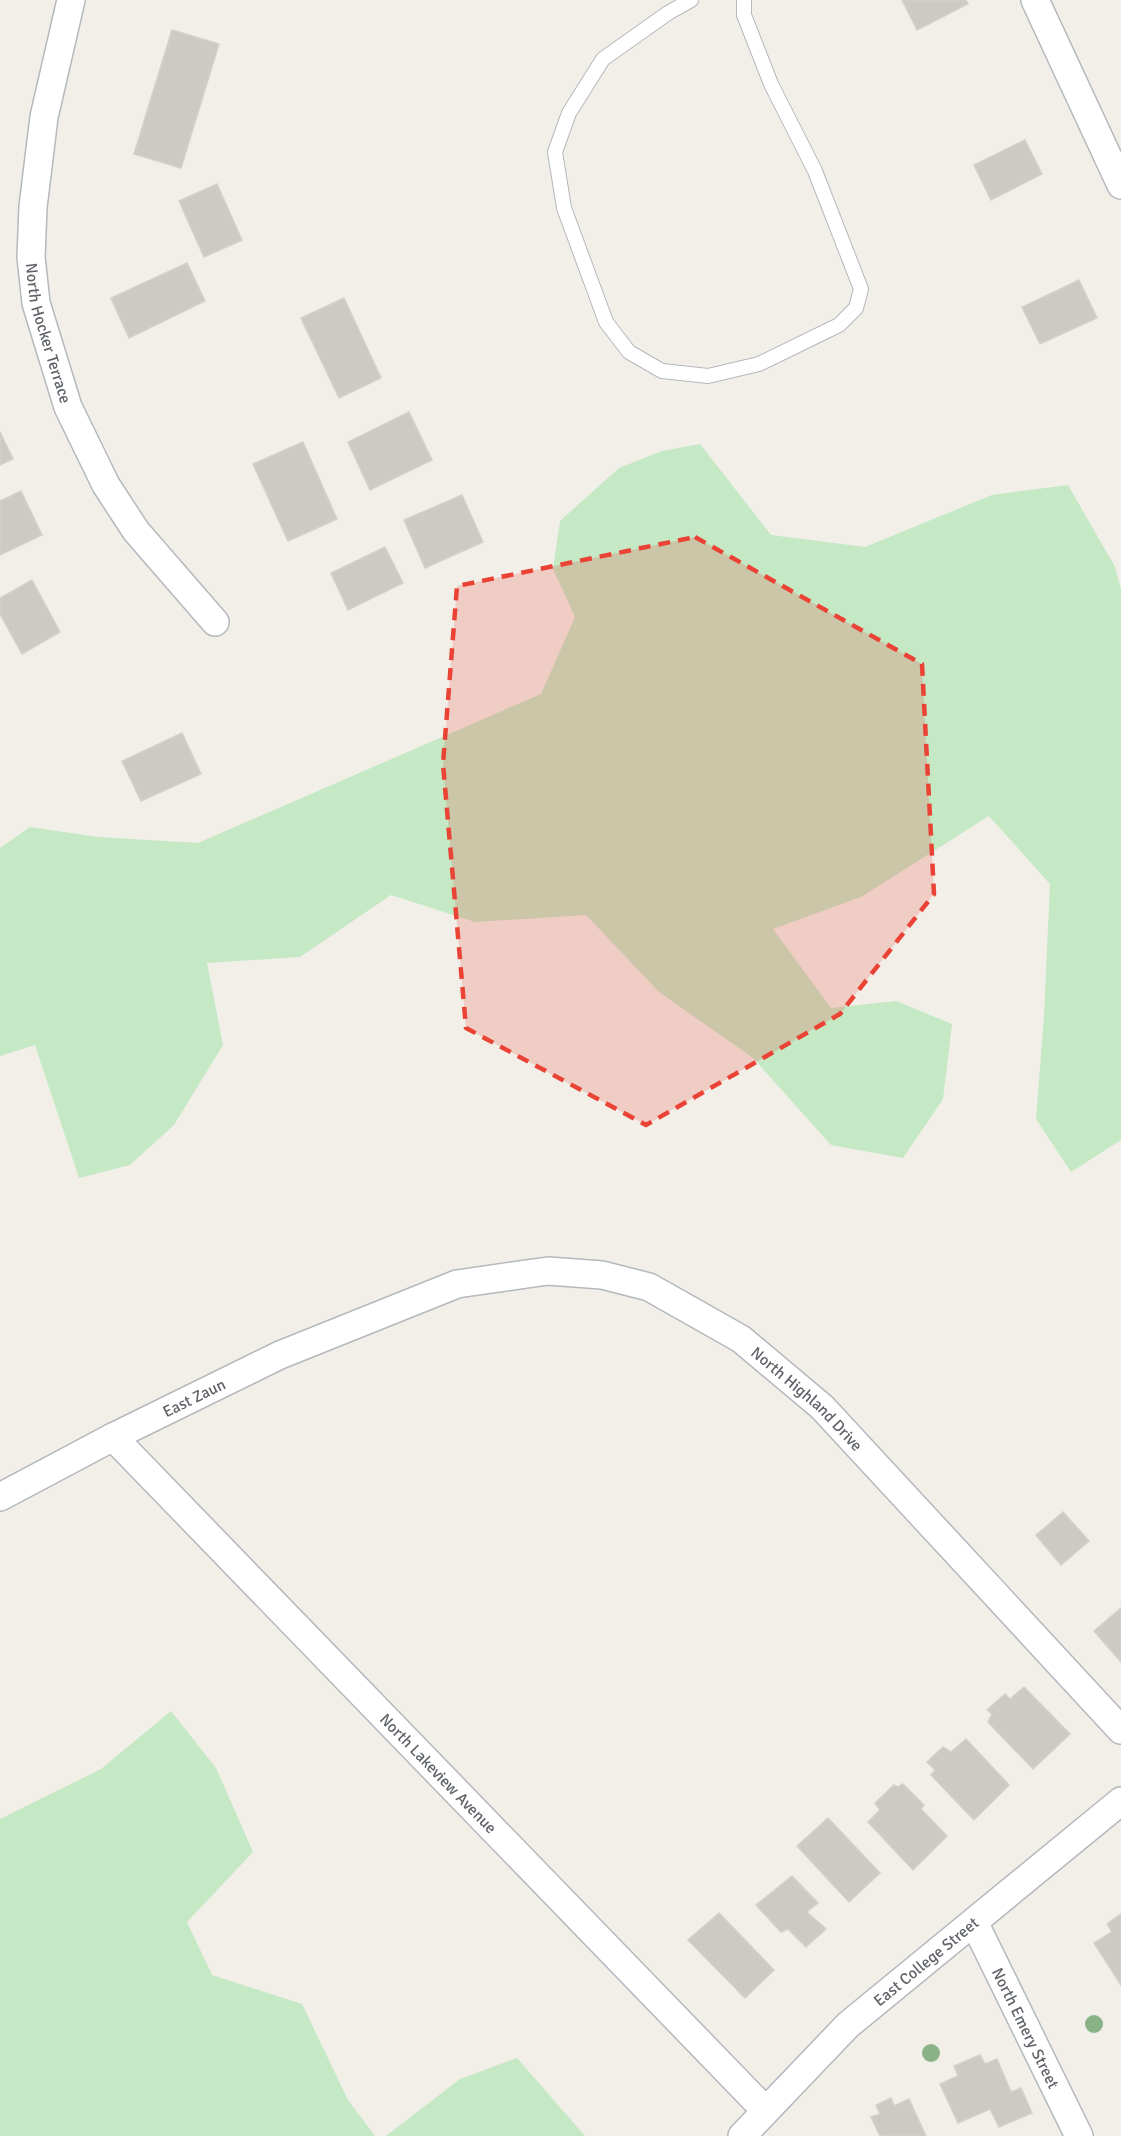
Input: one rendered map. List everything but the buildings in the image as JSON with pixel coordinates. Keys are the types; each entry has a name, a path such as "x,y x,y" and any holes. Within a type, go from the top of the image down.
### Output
{"street":[{"name":"North Hocker Terrace","path":"71,0 44,117 33,207 31,257 36,303 68,407 106,485 136,531 215,622"},
{"path":"1035,0 1121,185"},
{"name":"North Highland Drive","path":"393,1310 457,1284 548,1271 602,1275 649,1287 741,1339 822,1407 1121,1730"},
{"name":"East Zaun","path":"0,1497 113,1437 280,1355 393,1310"},
{"name":"North Lakeview Avenue","path":"113,1437 765,2110"},
{"name":"East College Street","path":"742,2136 848,2025 1121,1801"},
{"name":"North Emery Street","path":"974,1922 1079,2136"}],"lane":[{"path":"691,0 668,13 603,59 569,113 555,152 564,208 606,322 629,352 662,371 708,376 759,364 839,325 856,308 861,289 815,171 771,84 744,15 744,0"}],"highlighted area":[{"path":"695,537 922,664 934,894 840,1014 646,1125 466,1028 443,764 457,586"}],"green space":[{"path":"700,444 771,535 865,547 992,495 1068,485 1115,567 1121,589 1121,1140 1071,1172 1036,1119 1044,1016 1050,884 989,816 861,897 773,929 831,1008 896,1001 952,1024 943,1099 903,1158 831,1145 753,1058 659,992 586,915 475,922 391,895 300,957 207,963 223,1045 174,1125 130,1165 79,1178 35,1045 0,1056 0,848 30,827 98,837 198,843 541,694 575,617 553,569 560,521 619,468 662,451"},
{"path":"171,1711 216,1768 253,1852 187,1922 212,1975 302,2004 348,2100 375,2136 0,2136 0,1819 101,1769"},
{"path":"517,2058 585,2136 386,2136 460,2079"}]}
